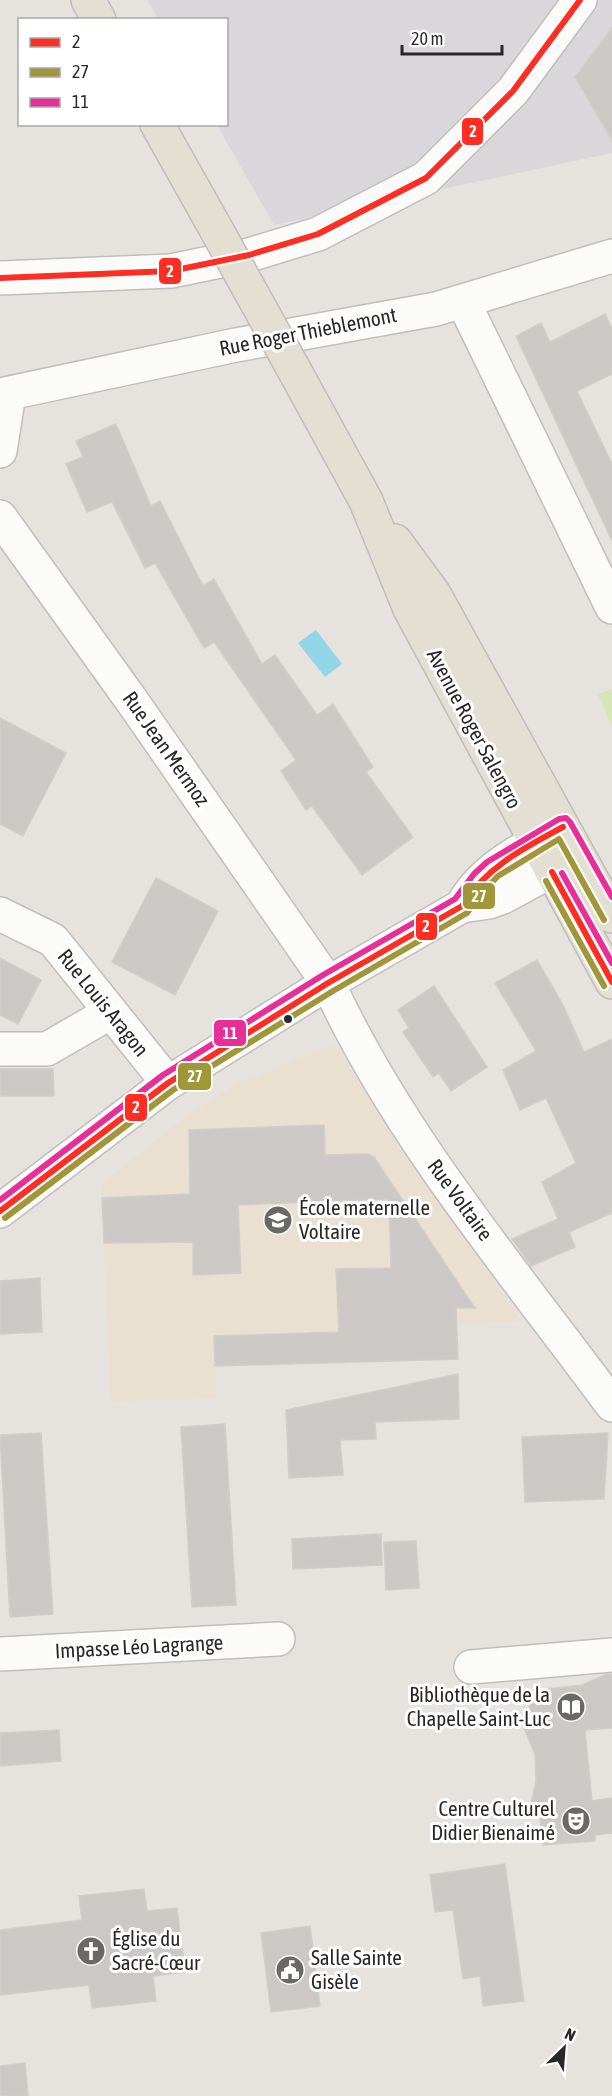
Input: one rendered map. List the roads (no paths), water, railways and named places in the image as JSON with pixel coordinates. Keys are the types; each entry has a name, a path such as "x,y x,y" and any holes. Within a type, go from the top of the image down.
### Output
{"main road":[{"path":"88,0 98,18"},
{"name":"Avenue Roger Salengro","path":"158,126 366,501 410,609 565,864 612,982"},
{"name":"Avenue Roger Salengro","path":"565,864 612,916"}],"street":[{"path":"0,278 171,271 249,255 318,234 426,178 513,92 579,0"},
{"name":"Rue Roger Thieblemont","path":"5,394 236,345 436,309 612,256"},
{"path":"463,301 612,607"},
{"path":"0,451 5,394"},
{"name":"Rue Jean Mermoz","path":"0,517 132,700 328,983"},
{"path":"462,906 471,887 489,872 549,835"},
{"path":"0,1211 168,1083 328,983 462,906 489,902 565,864"},
{"name":"Rue Louis Aragon","path":"0,914 53,940 168,1083"},
{"name":"Rue Voltaire","path":"328,983 349,1029 427,1155 612,1405"},
{"path":"0,1049 47,1049 111,1012"},
{"name":"Impasse Léo Lagrange","path":"0,1654 278,1639"},
{"path":"471,1666 612,1655"}],"water":[{"path":"316,630 342,664 325,677 298,643"}],"place":[{"name":"École maternelle Voltaire","path":"278,1220"},
{"name":"Bibliothèque de la Chapelle Saint-Luc","path":"571,1707"},
{"name":"Centre Culturel Didier Bienaimé","path":"576,1821"},
{"name":"Église du Sacré-Cœur","path":"91,1951"},
{"name":"Salle Sainte Gisèle","path":"290,1970"}]}
